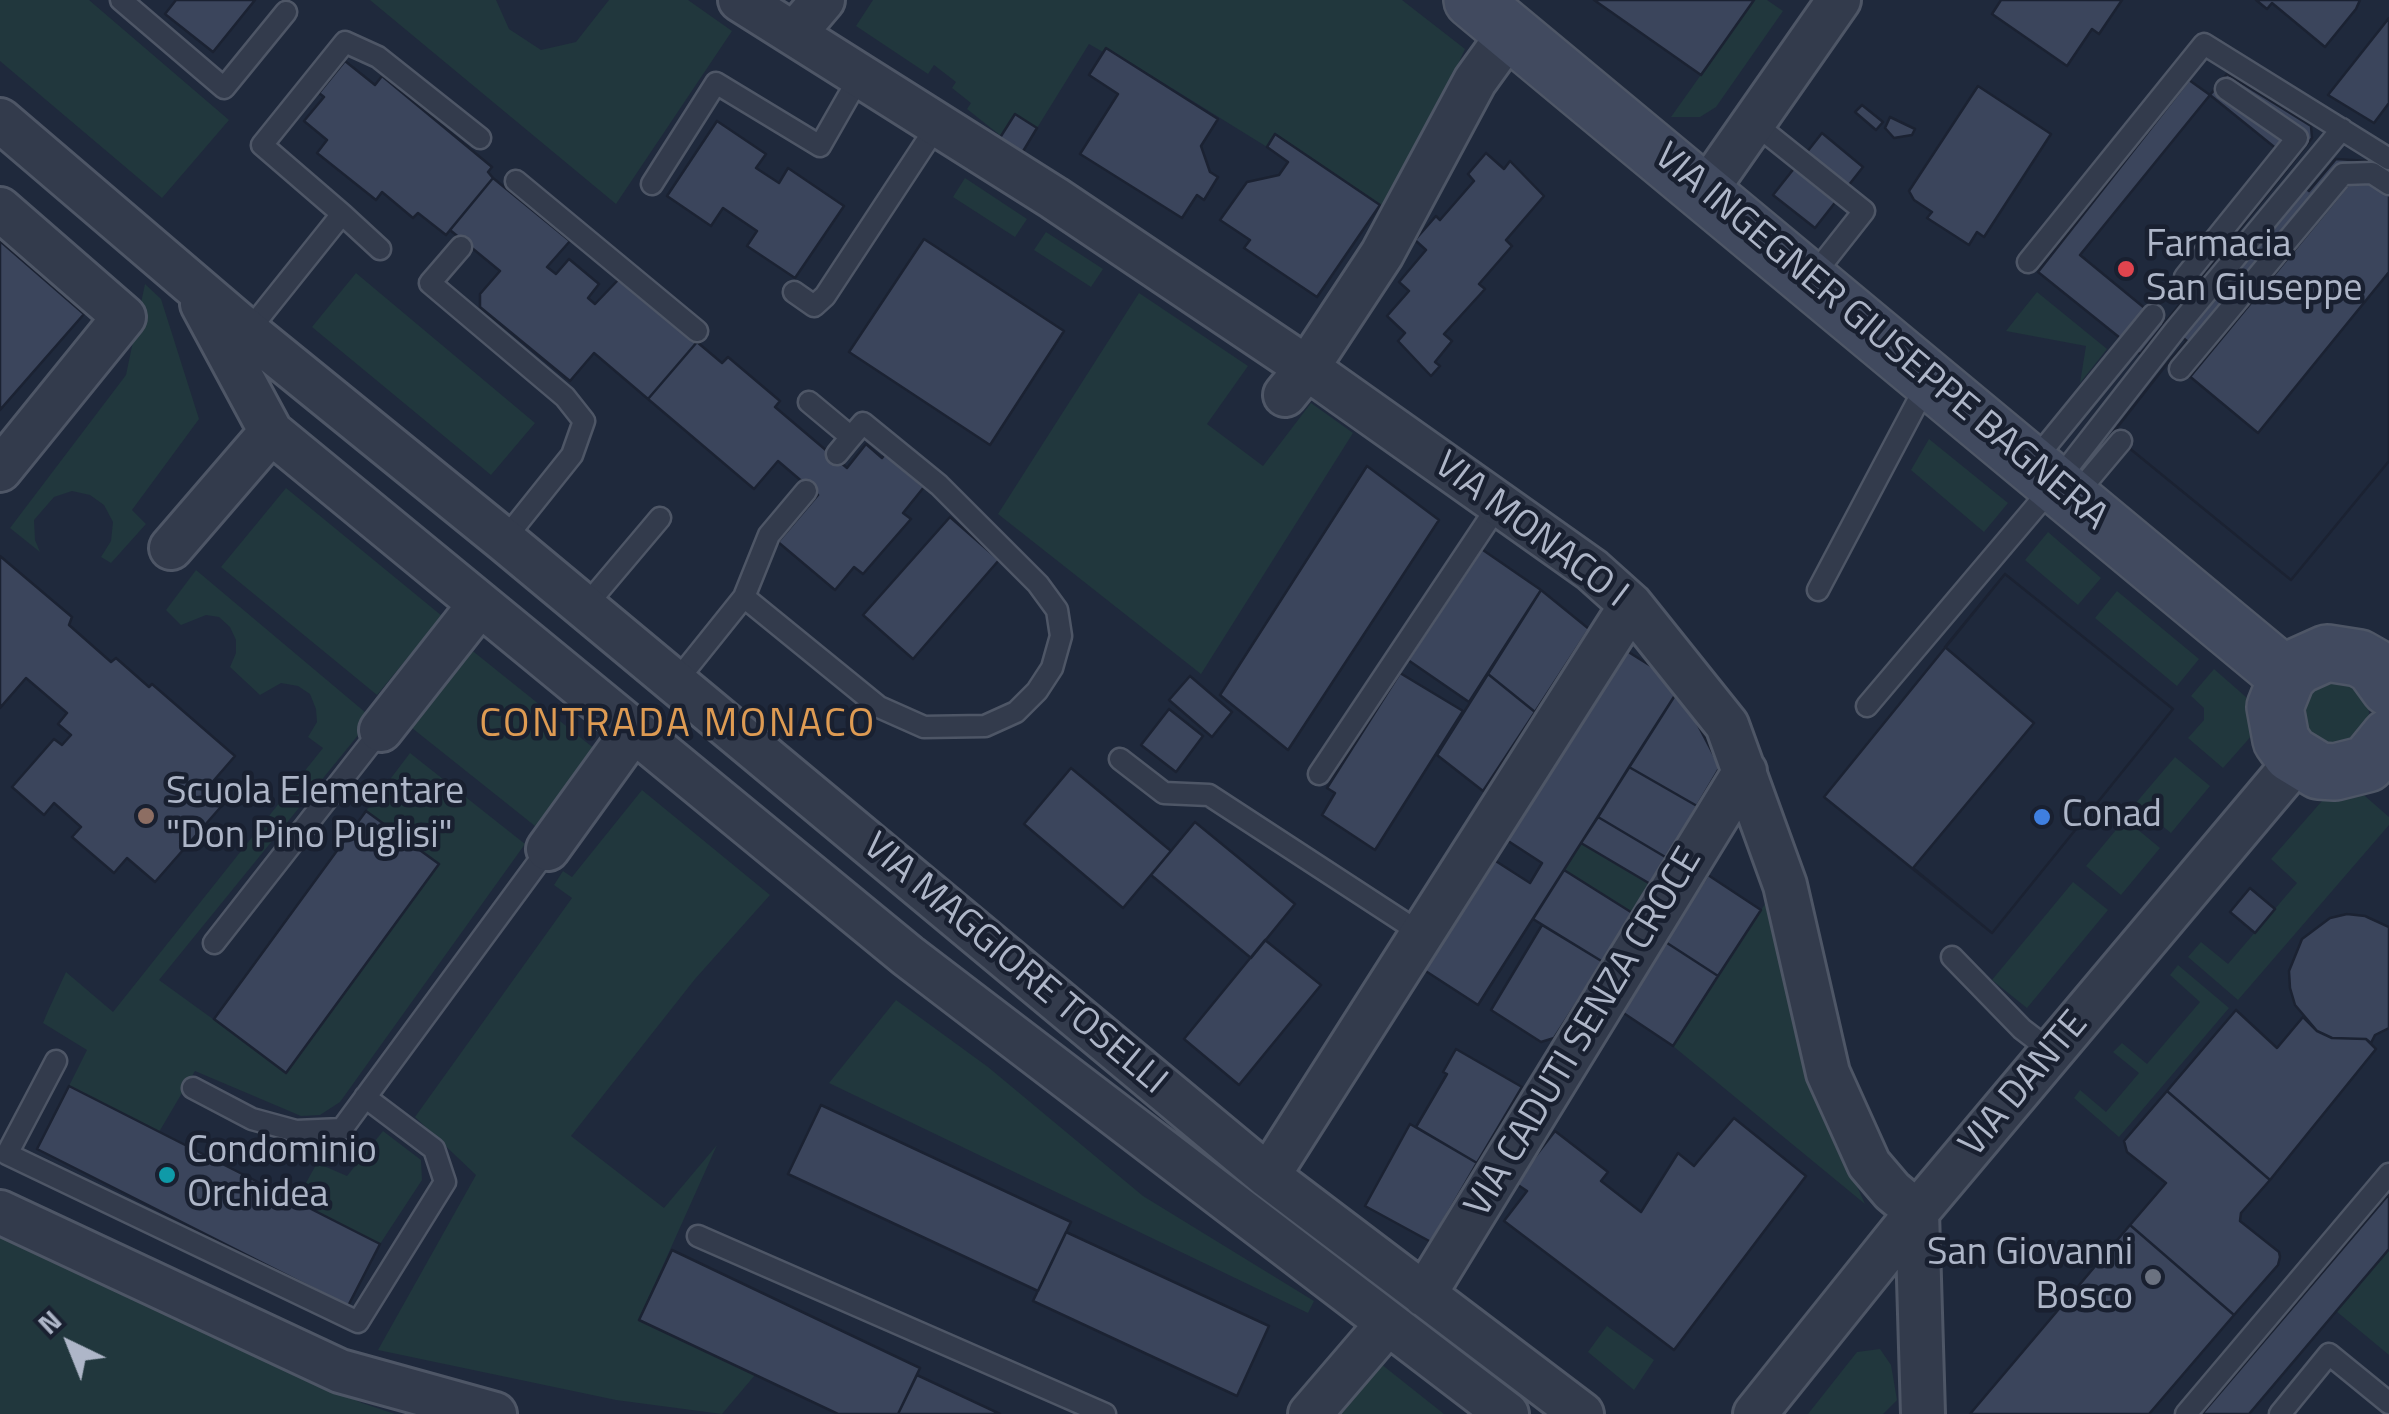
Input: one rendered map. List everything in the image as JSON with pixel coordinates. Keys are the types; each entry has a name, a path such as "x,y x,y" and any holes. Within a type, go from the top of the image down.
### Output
{"main road":[{"name":"VIA INGEGNER GIUSEPPE BAGNERA","path":"1491,16 2287,677"},
{"path":"2386,750 2367,764 2336,772 2319,771 2298,759 2282,740 2275,708 2287,677 2312,658 2344,654 2373,666 2389,688"}],"street":[{"name":"VIA MONACO I","path":"740,0 1054,198 1296,382 1498,504 1592,570 1631,604 1727,725 1786,885 1828,1073 1870,1164 1892,1192 1918,1212"},
{"path":"794,34 823,0"},
{"path":"1706,192 1839,0"},
{"path":"1296,382 1382,254 1475,82 1491,16"},
{"name":"VIA MAGGIORE TOSELLI","path":"0,120 190,282 238,344 504,540 1268,1176 1582,1414"},
{"path":"0,209 124,316 0,470"},
{"name":"VIA MAGGIORE TOSELLI","path":"238,344 271,432 908,956 1508,1414"},
{"path":"171,548 271,432"},
{"path":"416,552 456,502"},
{"path":"381,730 480,604"},
{"path":"1268,1176 1631,604"},
{"path":"548,848 634,730"},
{"name":"VIA DANTE","path":"1754,1414 2298,759"},
{"name":"VIA CADUTI SENZA CROCE","path":"1424,1295 1745,771"},
{"path":"0,1212 340,1372 495,1414"},
{"path":"1918,1212 1923,1414"},
{"path":"1310,1414 1388,1323"}],"lane":[{"path":"121,0 224,88 286,12"},
{"path":"380,249 262,145 345,42 378,57 480,138"},
{"path":"2028,262 2204,44 2389,159"},
{"path":"652,184 716,82 820,146 860,76"},
{"path":"2185,277 2298,138 2226,90"},
{"path":"1754,122 1864,211 1810,279"},
{"path":"794,292 814,306 825,296 938,124"},
{"path":"1866,706 2342,130"},
{"path":"2180,369 2342,174 2372,173 2389,184"},
{"path":"516,181 696,331"},
{"path":"238,344 342,214"},
{"path":"461,246 430,283 565,397 584,421 572,455 504,540"},
{"path":"2053,482 2153,315"},
{"path":"1818,590 1930,379"},
{"path":"809,402 851,437"},
{"path":"744,597 879,707 924,727 986,726 1016,712 1052,668 1061,636 1057,610 1038,584 939,485 863,423 837,454"},
{"path":"2053,482 2121,441"},
{"path":"675,683 744,597 769,535 806,491"},
{"path":"1319,774 1498,504"},
{"path":"584,608 660,518"},
{"path":"214,943 381,730"},
{"path":"1120,759 1164,793 1209,795 1422,934"},
{"path":"192,1088 252,1119 296,1131 342,1129 548,848"},
{"path":"1952,957 2022,1029 2052,1052"},
{"path":"56,1061 4,1162 358,1322 445,1182 434,1149 364,1097"},
{"path":"2186,1414 2389,1174"},
{"path":"698,1236 1105,1414"},
{"path":"2280,1414 2329,1354 2389,1402"}],"green space":[{"path":"0,0 89,0 229,120 162,198 0,61"},
{"path":"370,0 496,0 509,29 541,50 576,42 609,0 688,0 732,31 616,204"},
{"path":"873,0 1402,0 1465,49 1391,212 1276,134 1267,147 1107,48 1103,52 1089,44 1037,128 1001,136 967,109 971,103 952,88 956,82 934,65 928,74 856,26"},
{"path":"1754,0 1767,0 1783,11 1716,107 1700,117 1671,117"},
{"path":"965,178 1027,219 1015,237 953,197"},
{"path":"1046,232 1103,269 1091,287 1034,250"},
{"path":"356,273 535,423 491,475 312,327"},
{"path":"145,284 161,299 199,419 132,510 146,524 111,563 101,557 111,541 113,522 104,505 90,495 72,491 54,497 34,520 40,552 10,528 126,375"},
{"path":"2037,292 2107,349 2080,383 2086,346 2006,331"},
{"path":"1139,293 1248,366 1207,424 1263,466 1311,403 1353,433 1201,674 998,514"},
{"path":"1929,439 2008,503 1984,532 1911,470"},
{"path":"286,488 442,616 377,695 221,567"},
{"path":"2048,532 2101,578 2078,605 2025,560"},
{"path":"196,570 372,718 159,980 286,1072 438,864 366,811 410,753 525,844 340,1102 320,1115 301,1116 195,1071 159,1132 69,1086 87,1050 43,1023 48,1011 66,972 113,1012 323,748 308,737 317,722 310,694 298,686 281,683 260,695 230,667 236,640 219,617 206,615 181,625 166,610"},
{"path":"2117,591 2199,659 2177,686 2095,618"},
{"path":"469,648 596,750 535,826 407,724"},
{"path":"2214,669 2255,705 2254,733 2223,768 2188,738 2204,720 2204,708 2191,696"},
{"path":"2336,680 2359,690 2369,713 2359,736 2336,746 2313,736 2303,713 2313,690"},
{"path":"2175,757 2210,786 2171,833 2135,804"},
{"path":"2357,789 2389,817 2389,825 2238,1000 2188,957 2201,942 2228,964 2297,883 2271,859 2329,793"},
{"path":"642,790 770,895 695,979 571,1136 664,1208 717,1145 639,1319 755,1375 722,1414 616,1400 378,1350 476,1175 415,1117 572,898 554,885 563,871 572,877"},
{"path":"2125,819 2160,848 2121,895 2086,866"},
{"path":"1581,843 1652,885 1634,914 1564,870"},
{"path":"2073,882 2108,910 2027,1008 1992,980"},
{"path":"1765,904 1807,1076 1865,1204 1673,1046"},
{"path":"2178,965 2229,1008 2119,1137 2074,1098 2080,1090 2106,1112 2139,1073 2113,1052 2122,1043 2147,1064 2200,1002 2170,975"},
{"path":"896,1000 988,1067 1143,1196 1314,1301 1308,1313 829,1083"},
{"path":"383,1131 421,1160 422,1180 380,1244 296,1201 317,1163 347,1176"},
{"path":"0,1235 362,1403 395,1414 0,1414"},
{"path":"2389,1249 2389,1355 2336,1311"},
{"path":"1607,1326 1654,1360 1634,1390 1588,1352"},
{"path":"1880,1349 1891,1365 1897,1400 1883,1414 1808,1414 1857,1352"},
{"path":"1376,1360 1444,1414 1330,1414"}],"building":[{"path":"176,0 255,0 213,52 165,14"},
{"path":"1594,0 1754,0 1701,75"},
{"path":"2001,0 2122,0 2099,34 2092,29 2067,66 1992,14"},
{"path":"2256,0 2360,0 2325,47 2272,3 2267,9"},
{"path":"2389,18 2389,103 2374,123 2328,95"},
{"path":"1106,48 1218,119 1201,146 1210,172 1218,177 1204,200 1197,195 1182,218 1080,154 1118,94 1089,75"},
{"path":"345,61 375,85 382,76 492,167 488,172 493,178 446,235 418,213 413,218 382,192 376,200 317,153 327,140 304,121 324,97 319,93"},
{"path":"2227,74 2311,126 2312,138 2140,354 2038,272 2189,80 2210,95"},
{"path":"1978,86 2051,134 1984,237 1977,232 1969,245 1927,218 1932,212 1914,200 1909,191"},
{"path":"2210,95 2278,150 2178,272 2195,285 2164,324 2080,255"},
{"path":"1862,105 1883,122 1876,130 1855,112"},
{"path":"1015,114 1037,128 1019,158 996,144"},
{"path":"1890,117 1915,129 1912,135 1894,138 1885,128"},
{"path":"717,121 766,154 756,168 779,183 788,168 844,206 795,278 747,246 757,231 723,208 711,226 667,196"},
{"path":"1822,133 1863,167 1815,228 1773,195"},
{"path":"1275,134 1380,205 1317,297 1244,248 1250,240 1220,220 1247,182 1279,175 1288,162 1267,147"},
{"path":"1486,153 1504,169 1510,161 1544,196 1506,240 1512,246 1479,284 1485,289 1444,334 1452,341 1435,362 1440,366 1431,376 1398,341 1405,333 1387,316 1409,291 1399,282 1426,250 1415,240 1436,216 1440,220 1474,181 1468,174"},
{"path":"2336,159 2368,161 2389,175 2389,194 2376,183 2349,184 2190,377 2170,360 2187,341 2178,334 2303,185 2309,191"},
{"path":"493,178 570,241 547,267 556,274 569,259 599,284 588,298 595,304 619,279 697,342 648,399 594,353 570,381 480,307 480,294 500,271 450,230"},
{"path":"2376,183 2389,194 2389,461 2291,580 2112,434 2170,360 2190,377 2349,184"},
{"path":"924,239 1064,331 990,445 849,352"},
{"path":"0,241 84,314 0,410"},
{"path":"2389,272 2389,461 2291,580 2112,434 2170,360 2258,433"},
{"path":"697,342 722,363 728,357 780,401 775,407 847,468 866,444 882,458 885,454 924,487 903,513 911,519 863,574 854,567 835,590 778,542 818,495 778,461 754,489 648,399"},
{"path":"1367,466 1439,520 1288,750 1220,695"},
{"path":"950,517 999,560 913,659 863,615"},
{"path":"1480,548 1541,590 1469,702 1408,660"},
{"path":"0,556 72,617 69,625 111,662 116,658 149,687 152,684 235,756 209,786 226,801 155,882 127,858 114,873 72,837 81,827 54,803 44,815 12,787 54,739 62,745 71,735 58,724 67,713 26,678 0,708"},
{"path":"2005,574 2173,709 1992,933 1824,797"},
{"path":"2005,574 2173,709 1992,933 1913,868 2034,723 1945,647"},
{"path":"1541,590 1589,629 1535,712 1488,674"},
{"path":"1622,648 1670,678 1679,689 1478,1005 1421,968 1491,858 1530,883 1542,863 1502,837"},
{"path":"1400,673 1463,711 1375,850 1322,815 1335,793 1327,788"},
{"path":"1488,674 1535,712 1483,791 1437,755"},
{"path":"1190,676 1232,712 1212,737 1169,700"},
{"path":"1679,689 1720,767 1697,806 1629,767"},
{"path":"1169,709 1203,736 1176,772 1141,745"},
{"path":"1629,767 1697,806 1667,858 1598,817"},
{"path":"1071,768 1171,851 1123,908 1024,824"},
{"path":"366,811 439,864 286,1073 214,1019"},
{"path":"1598,817 1667,858 1652,885 1581,843"},
{"path":"1195,822 1295,904 1251,958 1151,875"},
{"path":"1564,870 1634,914 1603,962 1533,919"},
{"path":"1708,875 1761,910 1718,976 1664,941"},
{"path":"2250,888 2275,909 2255,933 2230,912"},
{"path":"2347,914 2365,916 2389,927 2389,1028 2375,1035 2371,1043 2366,1039 2332,1038 2317,1031 2295,1005 2290,988 2289,971 2302,939 2330,918"},
{"path":"1542,925 1603,962 1554,1038 1541,1042 1491,1010"},
{"path":"1265,940 1321,985 1239,1085 1184,1039"},
{"path":"1664,941 1718,976 1673,1046 1619,1010"},
{"path":"2236,1010 2277,1048 2303,1017 2317,1031 2332,1038 2366,1039 2376,1049 2270,1180 2167,1091"},
{"path":"1456,1049 1522,1087 1477,1163 1416,1127 1447,1074 1443,1072"},
{"name":"Condominio Orchidea","path":"69,1086 380,1244 348,1306 37,1149"},
{"path":"2167,1091 2270,1180 2241,1213 2240,1221 2279,1252 2278,1265 2234,1315 2130,1225 2166,1183 2127,1152 2124,1141"},
{"path":"821,1105 1071,1222 1038,1291 788,1174"},
{"path":"1734,1118 1806,1176 1674,1350 1504,1221 1527,1191 1515,1183 1555,1131 1608,1172 1601,1181 1641,1212 1678,1153 1694,1166"},
{"path":"1410,1124 1477,1163 1431,1242 1365,1206"},
{"path":"2389,1194 2389,1249 2249,1414 2202,1414"},
{"path":"2130,1225 2234,1315 2149,1414 1970,1414"},
{"path":"1066,1232 1269,1326 1237,1396 1033,1301"},
{"path":"672,1250 920,1368 898,1414 838,1414 639,1320"},
{"path":"917,1375 1000,1414 898,1414"}],"place":[{"name":"Farmacia San Giuseppe","path":"2126,269"},
{"name":"Scuola Elementare \"Don Pino Puglisi\"","path":"146,816"},
{"name":"Conad","path":"2042,817"},
{"name":"Condominio Orchidea","path":"167,1175"},
{"name":"San Giovanni Bosco","path":"2153,1277"}],"district":[{"name":"CONTRADA MONACO","path":"678,726"}]}
